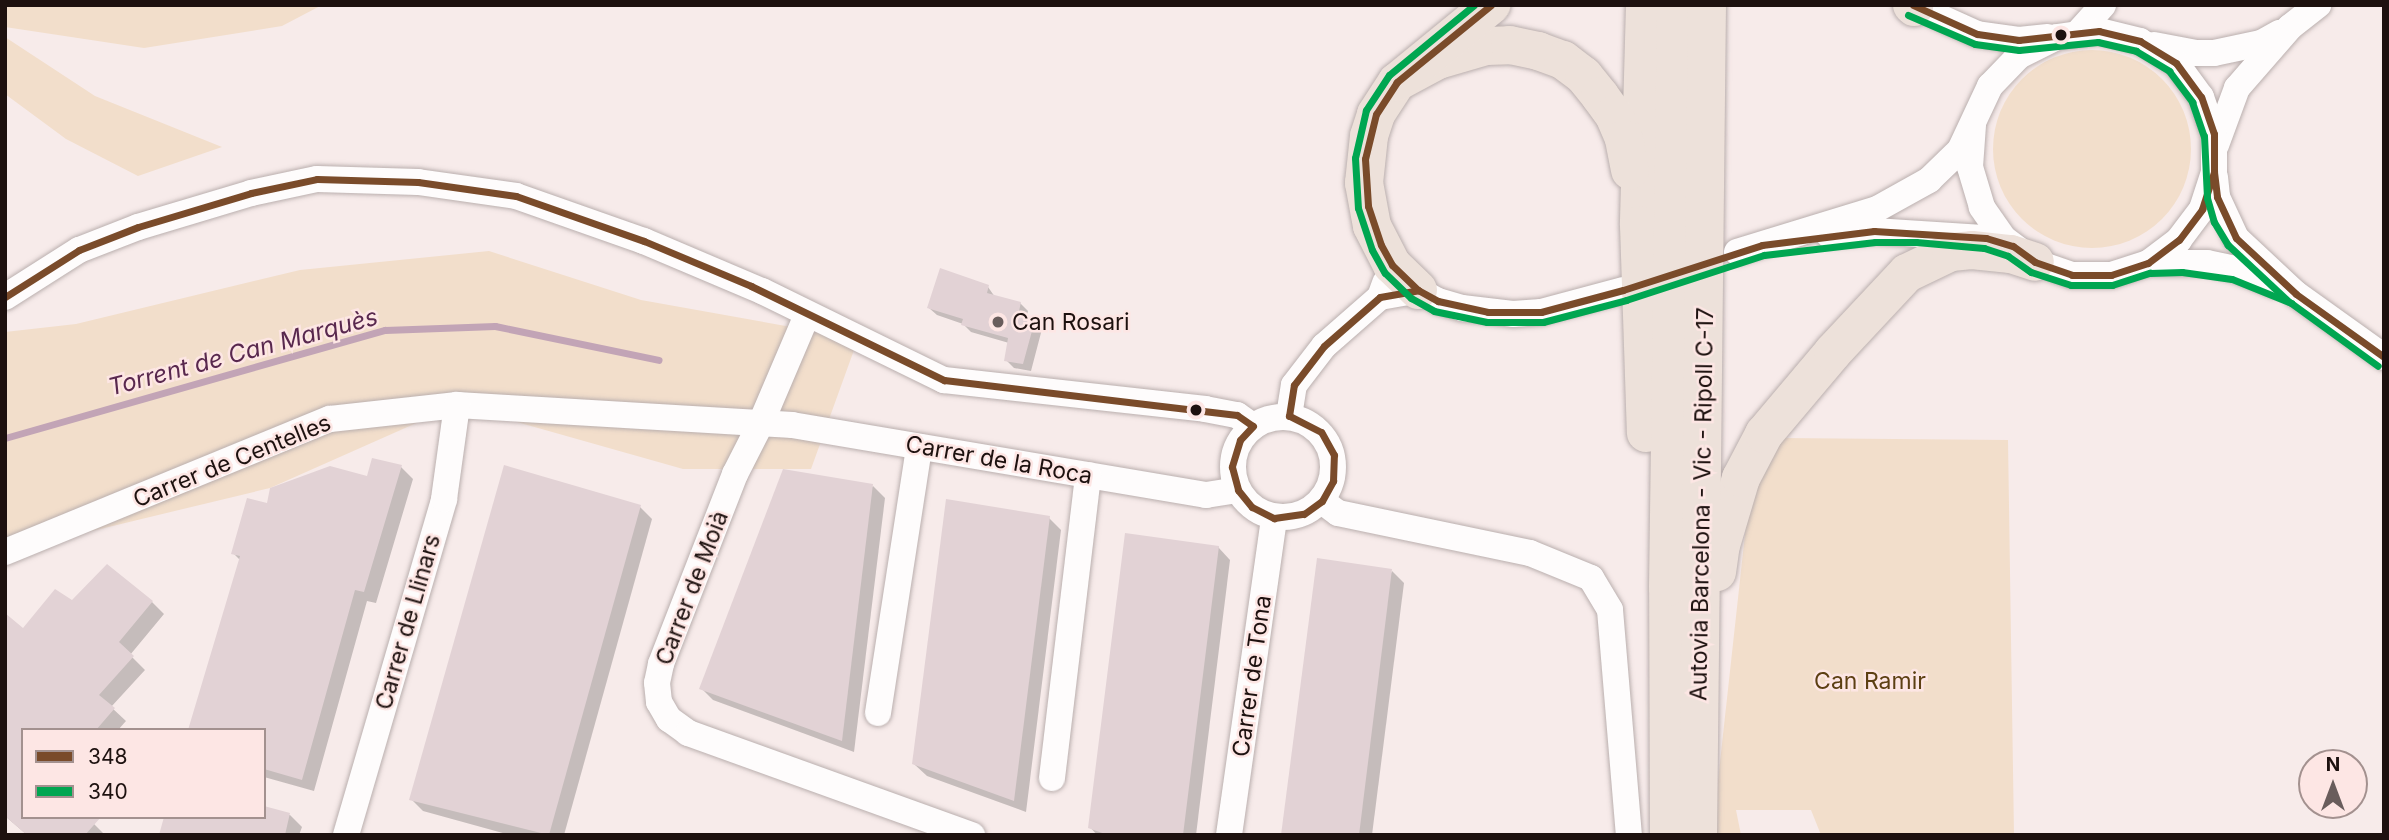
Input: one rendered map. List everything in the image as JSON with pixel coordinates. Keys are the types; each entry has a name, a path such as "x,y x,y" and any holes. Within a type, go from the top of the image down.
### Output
{"highway":[{"path":"1397,284 1372,226 1364,183 1365,159 1376,114 1397,82 1491,5"},
{"path":"1645,5 1639,225 1653,649 1668,778"},
{"name":"Autovia Barcelona - Vic - Ripoll C-17","path":"1669,835 1675,5"},
{"name":"Autovia Barcelona - Vic - Ripoll C-17","path":"1698,835 1707,5"},
{"path":"1397,82 1438,60 1486,46 1510,45 1563,60 1584,76 1614,115 1624,139 1639,225"},
{"path":"1700,696 1721,545 1741,478 1764,435 1833,352 1907,272 1951,252 1972,250 2024,254"}],"street":[{"path":"2103,5 2067,35 2019,55 1990,86 1973,125 1947,165 1906,195 1877,209 1749,249 1874,231 1955,234 2024,254 2072,275 2111,275 2148,263 2207,263 2235,269 2296,295"},
{"path":"1913,6 1977,34 2019,40 2099,31 2172,49 2214,53 2261,43 2290,27 2318,5"},
{"path":"2148,263 2179,240 2202,209 2221,127 2237,88 2290,27"},
{"path":"2140,41 2176,64 2201,97 2214,134 2217,197 2236,238 2296,295 2384,357"},
{"path":"1973,125 1970,167 1982,207 2004,239 2024,254"},
{"path":"5,297 79,250 138,227 250,192 317,179 392,181 516,196 644,241 762,291 944,380 1205,409 1237,415 1253,426"},
{"path":"1289,416 1294,385 1324,346 1397,284 1462,308 1513,314 1541,312 1623,290"},
{"name":"Carrer de Moià","path":"807,315 760,425 735,474 661,664 657,683 659,702 669,719 688,733 972,835"},
{"name":"Carrer de Centelles","path":"5,552 330,419 457,405 760,425"},
{"name":"Carrer de Llinars","path":"346,835 444,499 457,405"},
{"path":"1289,416 1321,432 1334,455 1333,481 1322,501 1304,514 1274,517 1252,507 1238,490 1232,467 1240,440 1253,426 1289,416"},
{"name":"Carrer de la Roca","path":"760,425 792,425 1206,495 1238,490"},
{"path":"878,713 919,447"},
{"path":"1052,778 1088,475"},
{"path":"1322,501 1338,513 1530,553 1591,578 1610,610 1629,835"},
{"name":"Carrer de Tona","path":"1229,835 1274,517"}],"green space":[{"path":"5,5 322,5 282,26 144,48 5,27"},
{"path":"5,37 95,96 222,147 138,176 66,139 5,94"},
{"path":"2092,50 2130,57 2162,79 2184,111 2191,149 2184,187 2162,219 2130,241 2092,248 2054,241 2022,219 2000,187 1993,149 2000,111 2022,79 2054,57"},
{"path":"489,251 641,300 858,339 811,469 683,469 457,405 270,488 5,552 5,332 76,324 300,270"},
{"name":"Can Ramir","path":"1781,438 2008,440 2014,835 1821,835 1811,810 1736,810 1741,835 1712,835 1749,498"}],"building":[{"name":"Can Rosari","path":"940,268 989,285 987,293 1021,302 1018,316 1035,320 1023,364 1004,361 1008,338 961,325 963,319 927,308"},
{"path":"372,458 402,465 364,592 355,590 302,780 266,770 266,728 189,728 240,556 231,554 247,498 267,503 270,488 330,466 367,476"},
{"path":"504,465 641,505 549,835 409,800"},
{"path":"783,469 873,484 842,741 699,689"},
{"path":"946,499 1050,516 1014,801 912,764"},
{"path":"1125,533 1219,546 1183,835 1108,835 1088,828"},
{"path":"1317,558 1392,569 1359,835 1281,835"},
{"path":"107,564 153,601 119,642 134,656 99,695 115,708 98,728 21,728 21,819 99,819 85,835 27,835 5,816 5,613 23,628 55,589 72,600"},
{"path":"266,807 290,813 285,835 159,835 163,819 266,819"}],"waterway":[{"name":"Torrent de Can Marquès","path":"5,438 385,330 495,326 659,360"}],"transit line":[{"name":"340","path":"1474,5 1389,75 1366,110 1355,158 1358,208 1372,250 1385,273 1411,298 1434,311 1487,322 1543,322 1626,300 1764,255 1875,242 1916,242 1984,248 2008,256 2031,272 2071,285 2112,285 2150,273 2182,272 2232,279 2291,303 2378,366"},
{"name":"348","path":"1491,5 1397,82 1376,114 1365,159 1368,206 1381,245 1392,265 1418,290 1438,301 1488,312 1541,312 1623,290 1762,245 1874,231 1986,238 2013,246 2035,262 2072,275 2111,275 2148,263 2179,240 2202,209 2214,172 2214,134 2201,97 2176,63 2140,41 2099,31 2019,40 1977,34 1913,5"},
{"name":"340","path":"1908,15 1975,44 2019,50 2098,42 2136,51 2169,71 2192,102 2204,136 2207,198 2214,222 2228,245 2288,301"},
{"name":"348","path":"2214,172 2217,197 2236,238 2296,294 2384,357"},
{"name":"348","path":"5,297 79,250 138,227 251,193 317,179 418,182 516,196 644,241 751,286 944,380 1237,415 1253,426 1240,440 1232,467 1238,490 1252,507 1274,518 1304,514 1322,501 1333,481 1334,455 1321,432 1289,416 1294,385 1324,346 1380,297 1418,290"}],"place":[{"name":"Can Rosari","path":"998,322"}]}
